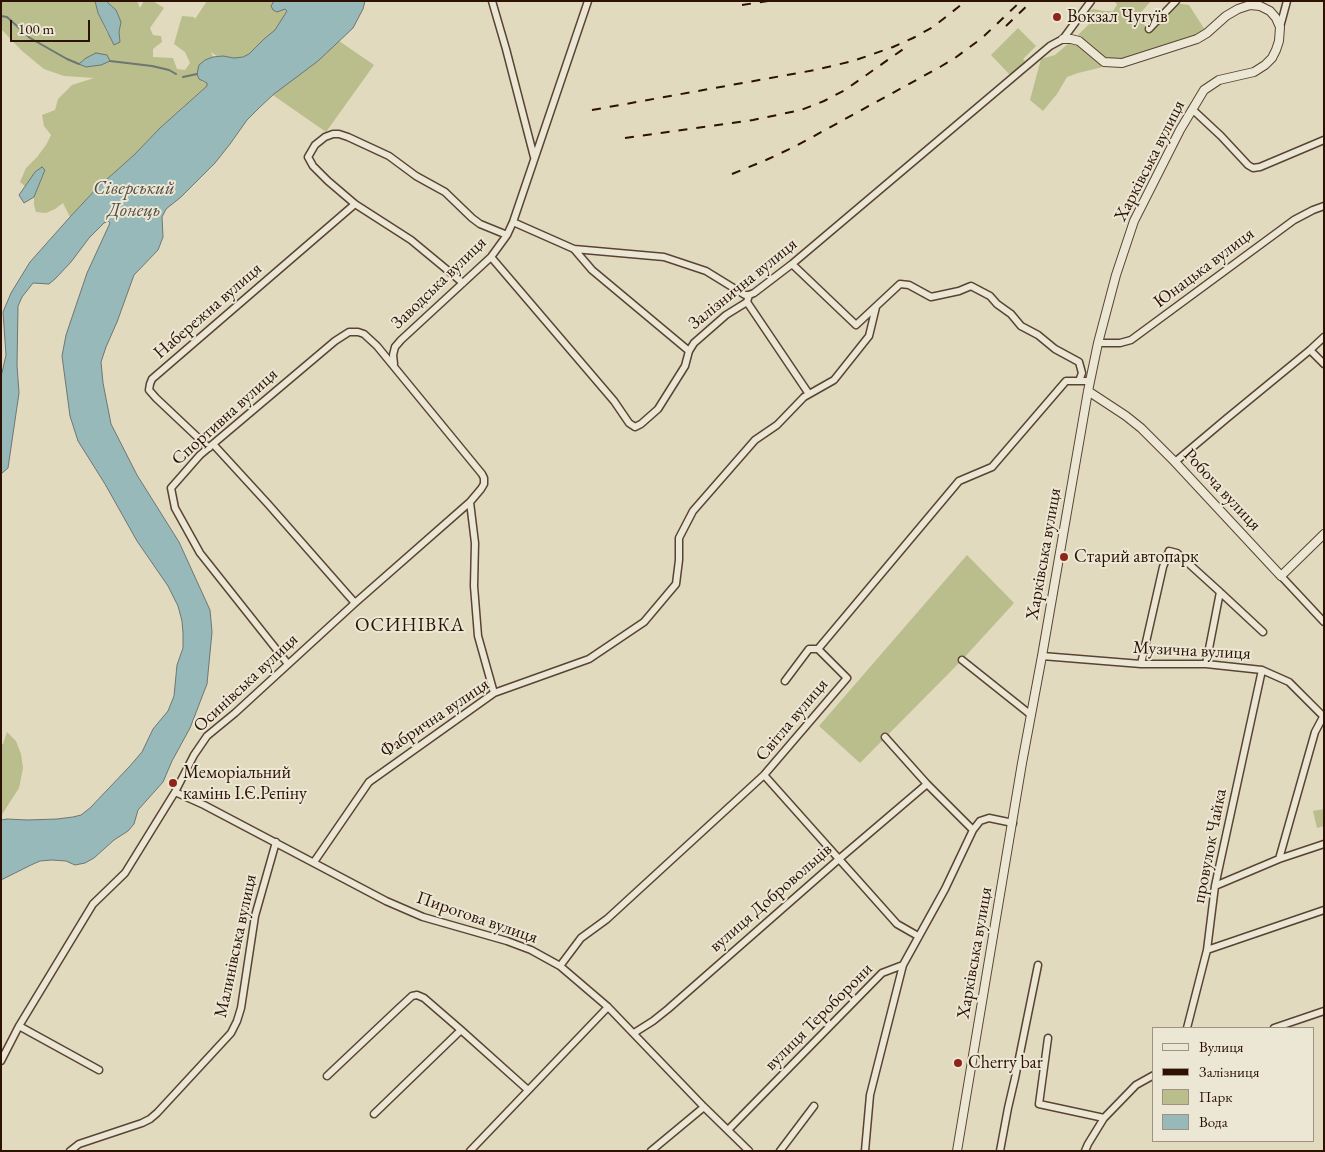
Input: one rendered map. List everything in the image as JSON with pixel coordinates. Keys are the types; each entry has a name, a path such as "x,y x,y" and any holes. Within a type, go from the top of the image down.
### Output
{"street":[{"path":"492,1 534,157"},
{"name":"Заводська вулиця","path":"395,367 393,355 395,347 491,257 507,235 588,1"},
{"path":"1063,39 1091,1"},
{"path":"1149,29 1176,1"},
{"name":"Харківська вулиця","path":"957,1151 1088,391 1098,343 1116,275 1134,220 1192,109 1204,90 1211,85 1219,80 1254,72 1272,58 1279,41 1280,26 1288,1"},
{"path":"1063,39 1079,42 1104,62 1122,63 1197,39 1207,33 1226,16 1250,5 1260,6 1270,11 1280,26"},
{"name":"Залізнична вулиця","path":"491,257 614,401 632,426 635,427 658,409 685,366 689,351 694,343 726,315 792,264 1050,46 1063,39"},
{"path":"1192,109 1253,168 1260,167 1324,140"},
{"path":"463,283 411,240 355,204 318,171 308,157 315,145 333,134 339,134 389,156 416,176 445,192 480,224 507,235"},
{"name":"Набережна вулиця","path":"355,204 152,378 149,390 211,446 268,504 355,603"},
{"name":"Юнацька вулиця","path":"1098,343 1120,343 1131,340 1294,220 1324,206"},
{"path":"513,222 574,249 664,258 706,271 748,298 809,394"},
{"path":"574,249 592,270 689,351"},
{"path":"792,264 856,325 900,284 909,285 931,297 959,291 971,286 990,296 1022,326 1038,334 1055,349 1079,362 1082,373 1079,381 1090,381"},
{"name":"Фабрична вулиця","path":"314,862 369,782 494,693 589,659 644,622 676,584 679,538 692,511 755,440 777,425 804,397 834,380 869,336 876,307"},
{"name":"Спортивна вулиця","path":"288,664 200,553 175,508 171,488 190,466 335,341 349,332 358,332 364,334 377,346 482,474"},
{"path":"1175,462 1324,337"},
{"path":"377,346 395,347"},
{"path":"1310,350 1324,364"},
{"name":"Світла вулиця","path":"560,966 582,938 607,919 764,776 847,678 818,648 959,481 992,467 1066,381 1079,381"},
{"name":"Робоча вулиця","path":"1088,391 1141,428 1324,622"},
{"name":"Осинівська вулиця","path":"1,1061 19,1026 93,904 125,873 207,736 470,502 484,484 482,474"},
{"path":"470,502 475,542 474,586 478,636 494,693"},
{"path":"1281,576 1324,534"},
{"path":"1141,664 1169,551 1177,553 1263,632"},
{"path":"1206,664 1220,592"},
{"path":"784,681 809,650 818,648"},
{"name":"Музична вулиця","path":"1042,656 1141,664 1206,664 1262,670 1289,682 1323,717"},
{"path":"962,660 1031,715"},
{"name":"провулок Чайка","path":"1187,1027 1207,950 1215,886 1262,670"},
{"path":"1279,859 1315,732 1318,723 1323,717"},
{"path":"885,737 927,784 973,830"},
{"path":"764,776 897,924 918,936"},
{"name":"вулиця Добровольців","path":"634,1033 668,1009 927,784"},
{"name":"Пирогова вулиця","path":"175,792 276,842 386,901 424,918 531,950 560,966 608,1007 749,1151"},
{"path":"865,1151 870,1095 903,965 945,889 973,830 980,821 989,818 1013,823"},
{"name":"Малинівська вулиця","path":"70,1151 79,1144 150,1119 231,1033 241,1008 255,916 276,842"},
{"path":"1215,886 1279,859 1324,844"},
{"path":"1207,950 1324,910"},
{"name":"вулиця Тероборони","path":"728,1130 882,973 903,965"},
{"path":"1000,1151 1038,965"},
{"path":"327,1076 412,996 417,995 424,998 528,1090"},
{"path":"470,1151 608,1007"},
{"path":"1277,1027 1324,1012"},
{"path":"19,1026 99,1070"},
{"path":"374,1114 461,1030"},
{"path":"1048,1038 1039,1104 1104,1118"},
{"path":"1085,1151 1104,1118 1136,1086 1152,1076"},
{"path":"780,1151 814,1106"},
{"path":"651,1151 704,1107"}],"green space":[{"path":"1,1 95,1 107,33 120,42 121,22 116,10 106,1 137,1 140,8 144,1 153,1 164,8 150,28 153,35 161,36 162,42 153,49 153,57 173,58 177,69 185,70 190,63 185,52 174,44 182,16 194,17 195,19 207,1 281,1 374,65 326,132 211,52 213,57 205,60 202,82 207,83 207,86 97,188 70,217 63,203 46,213 36,212 34,197 45,171 35,172 25,186 20,182 26,168 37,157 51,135 44,126 42,115 55,110 58,99 72,85 94,78 64,76 44,69 22,51 1,29"},
{"path":"1115,1 1151,1 1136,18 1149,29 1174,3 1189,5 1207,33 1119,63 1067,77 1057,94 1043,111 1030,100 1041,59 1055,55 1069,43 1082,44 1078,35 1092,21 1088,12 1093,9 1113,11 1117,5"},
{"path":"1018,28 1036,46 1023,59 1025,61 1010,75 991,55"},
{"path":"967,555 1014,603 962,660 860,763 819,726"},
{"path":"7,732 16,741 21,754 23,768 19,788 1,816 1,744 3,744"},
{"path":"1324,809 1324,826 1317,828 1313,811"}],"water":[{"path":"95,1 106,1 116,10 121,22 120,42 114,45 98,13"},
{"name":"Сіверський Донець","path":"274,1 365,1 353,28 318,61 260,107 247,120 215,163 181,197 166,209 162,217 163,237 158,250 134,275 101,362 111,424 137,475 179,542 210,610 212,632 207,684 190,728 163,782 138,810 134,824 128,831 85,863 75,865 66,861 40,861 1,880 1,820 73,817 81,815 90,808 142,752 153,729 168,711 174,696 177,665 183,648 182,621 178,606 168,586 137,541 78,441 70,416 62,356 66,335 87,273 110,223 108,221 104,223 89,238 71,262 49,284 33,283 22,297 18,306 17,365 19,393 8,468 1,474 1,377 6,355 3,312 11,293 30,262 70,217 97,188 207,86 207,83 199,79 197,74 199,65 213,57 243,57 249,54 275,30 287,11 285,9 277,12 273,10 271,6"},
{"path":"96,53 107,55 110,61 101,65 86,67 79,64 86,58"},
{"path":"42,167 45,170 34,197 24,203 19,195 35,172"}],"waterway":[{"path":"1,16 7,17 30,38 79,64"},
{"path":"110,61 152,66 169,70 176,74"},
{"path":"183,77 197,74"}],"railway":[{"path":"742,5 768,1"},
{"path":"592,110 815,70 853,61 913,38 933,27 966,1"},
{"path":"732,174 794,147 940,67 982,38 1021,1"},
{"path":"1006,26 1032,1"},
{"path":"625,138 753,120 801,110 845,90 909,45"}],"place":[{"name":"Вокзал Чугуїв","path":"1057,17"},
{"name":"Старий автопарк","path":"1064,557"},
{"name":"Меморіальний камінь І.Є.Рєпіну","path":"173,783"},
{"name":"Cherry bar","path":"958,1063"}],"district":[{"name":"ОСИНІВКА","path":"410,626"}]}
